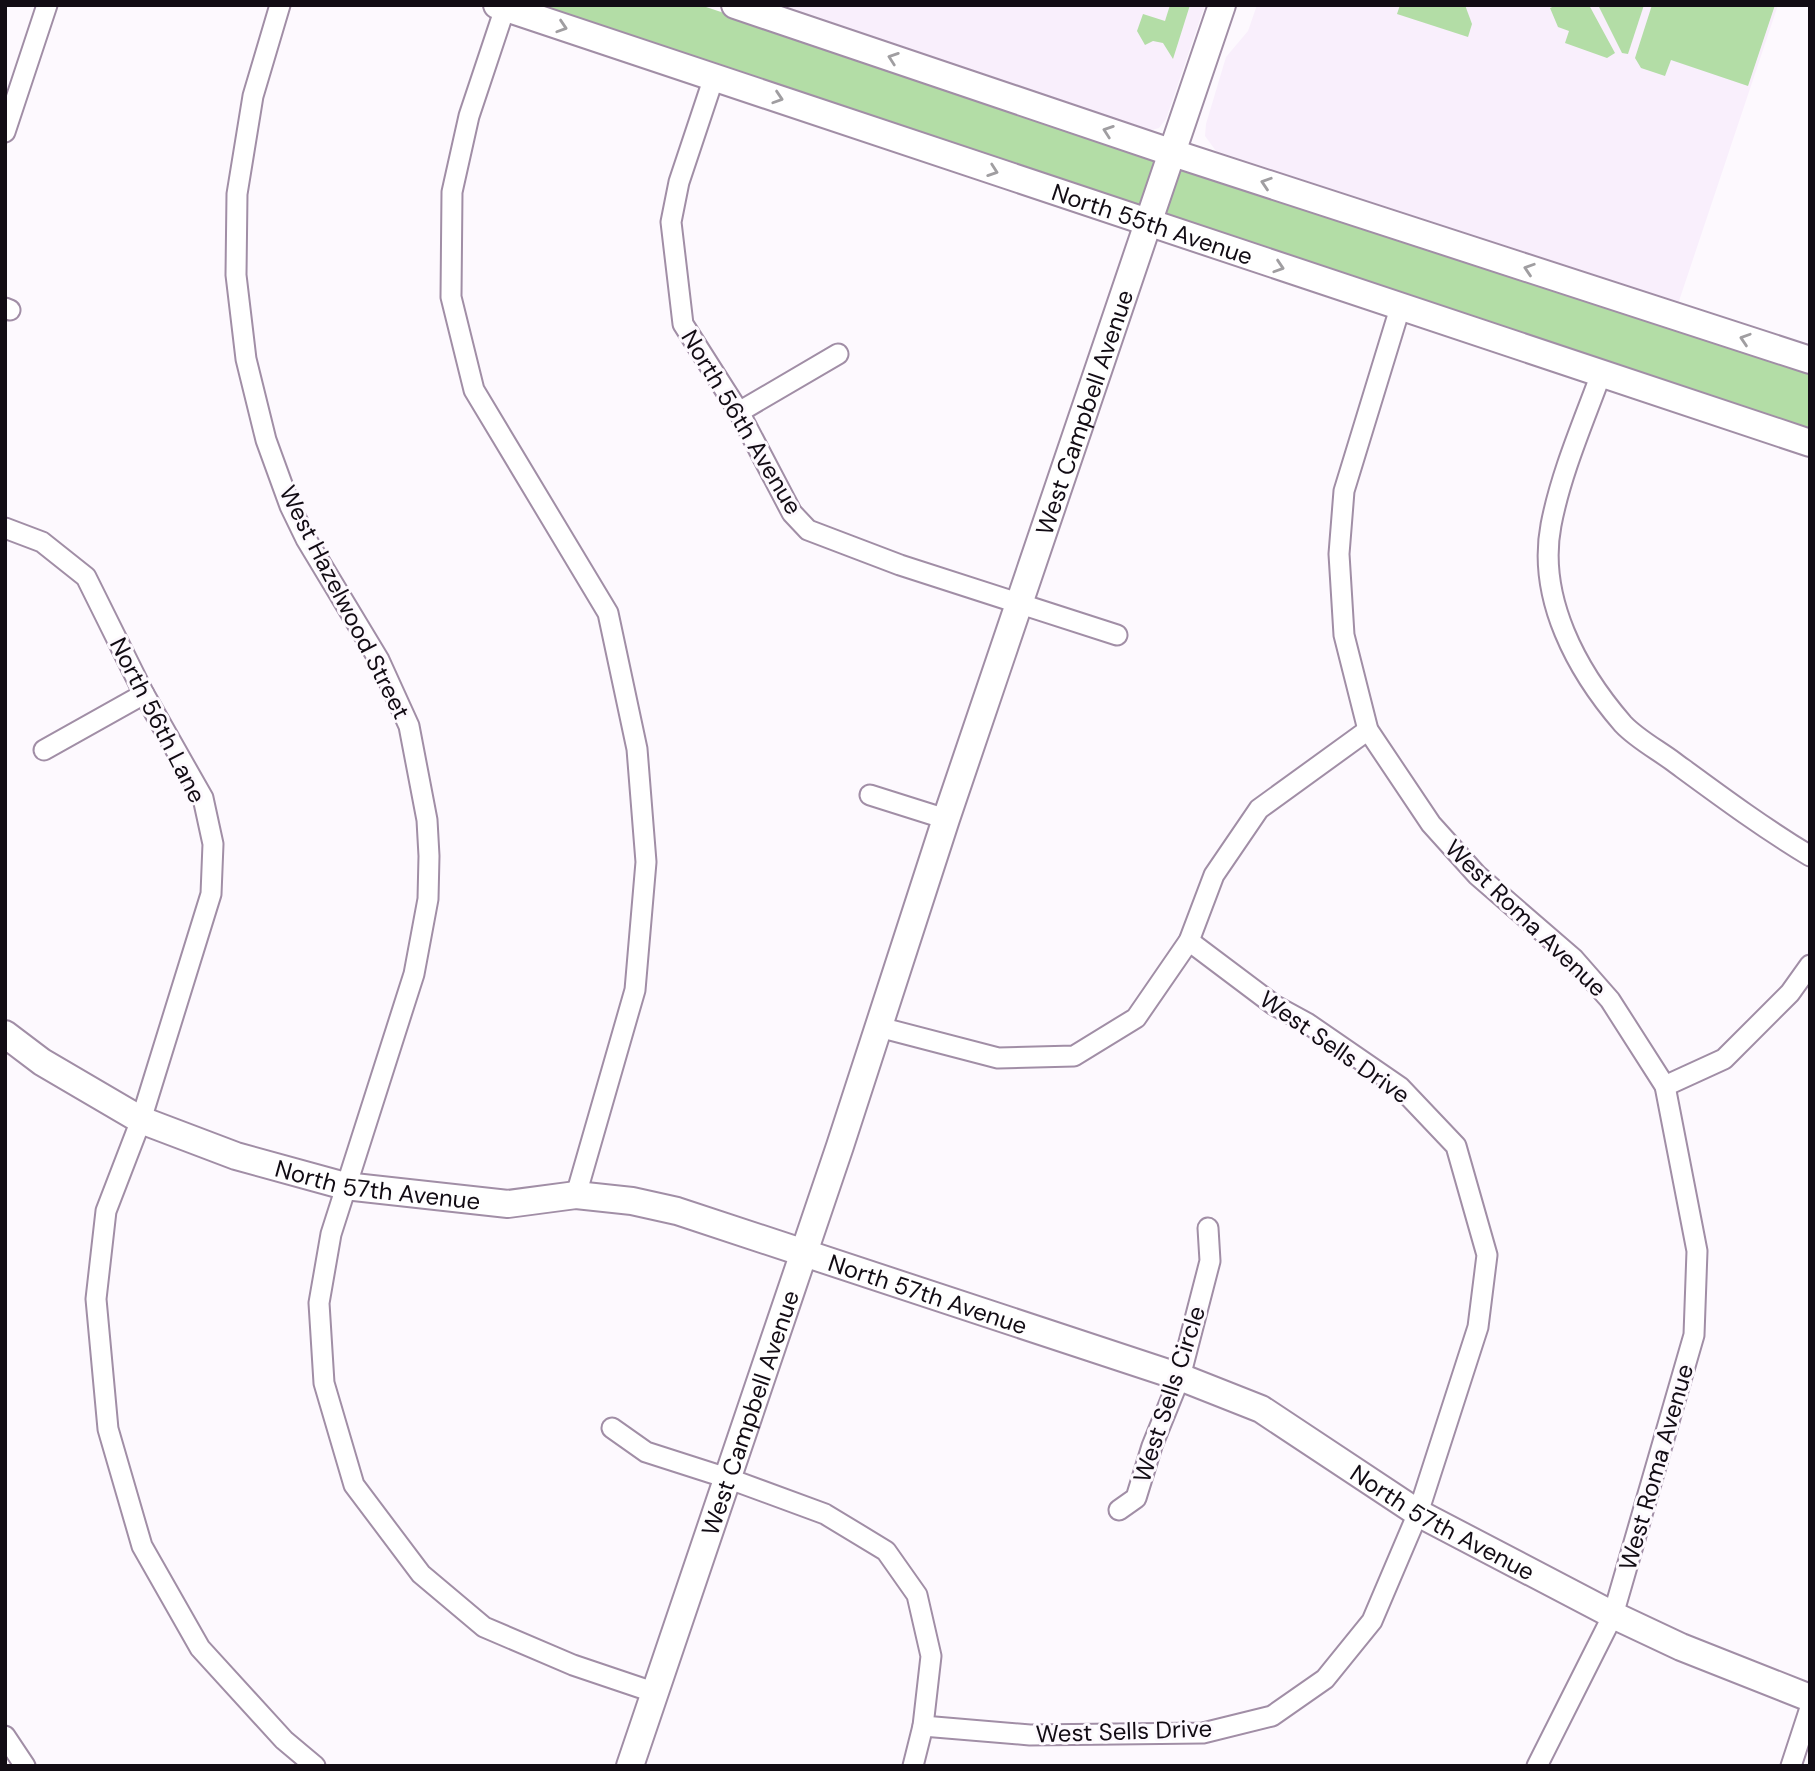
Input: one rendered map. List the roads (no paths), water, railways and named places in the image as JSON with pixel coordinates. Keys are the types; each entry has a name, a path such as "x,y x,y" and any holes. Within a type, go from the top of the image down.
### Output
{"street":[{"path":"5,132 11,95 47,5"},
{"name":"West Hazelwood Street","path":"280,5 253,96 237,194 236,275 246,359 266,440 290,506 306,539 379,660 409,726 427,820 428,899 414,974 331,1234 319,1303 324,1383 354,1485 421,1574 484,1627 573,1665 653,1692"},
{"path":"735,5 1173,153 1810,360"},
{"name":"West Campbell Avenue","path":"630,1766 805,1251 946,819 1222,5"},
{"path":"501,7 469,116 452,192 451,297 474,390 608,613 637,749 646,862 635,990 576,1195"},
{"name":"North 55th Avenue","path":"501,7 1810,443"},
{"name":"North 56th Avenue","path":"714,77 679,182 671,222 674,270 683,324 738,412 792,513 808,530 900,565 1117,635"},
{"name":"West Roma Avenue","path":"1400,308 1344,491 1339,554 1344,635 1368,730 1431,824 1477,874 1574,959 1610,1000 1665,1086 1698,1251 1694,1335 1613,1615 1537,1766"},
{"path":"738,412 838,354"},
{"path":"1601,374 1564,477 1550,527 1550,578 1560,623 1583,673 1625,726 1765,829 1810,856"},
{"name":"North 56th Lane","path":"5,528 42,542 86,577 144,694 203,798 213,844 211,894 141,1120 107,1211 96,1299 108,1429 142,1546 200,1648 284,1740 315,1766"},
{"path":"44,750 144,694"},
{"path":"879,1027 998,1058 1074,1056 1136,1018 1189,942 1214,875 1259,809 1368,730"},
{"path":"870,795 946,819"},
{"name":"West Sells Drive","path":"923,1726 1030,1735 1203,1733 1272,1716 1325,1679 1371,1621 1418,1513 1478,1328 1487,1255 1456,1146 1400,1087 1307,1023 1274,1005 1189,942"},
{"path":"1665,1086 1724,1059 1790,993 1810,965"},
{"name":"North 57th Avenue","path":"5,1034 42,1062 141,1120 236,1156 345,1186 508,1204 576,1195 632,1201 677,1211 805,1251 1180,1377 1261,1409 1418,1513 1613,1615 1681,1647 1810,1698"},
{"name":"West Sells Circle","path":"1119,1510 1136,1498 1152,1446 1180,1377 1210,1261 1208,1228"},
{"path":"611,1428 646,1452 825,1514 886,1551 917,1595 931,1656 923,1726 913,1766"},
{"path":"1791,1766 1810,1708"},
{"path":"5,1736 25,1766"}]}
